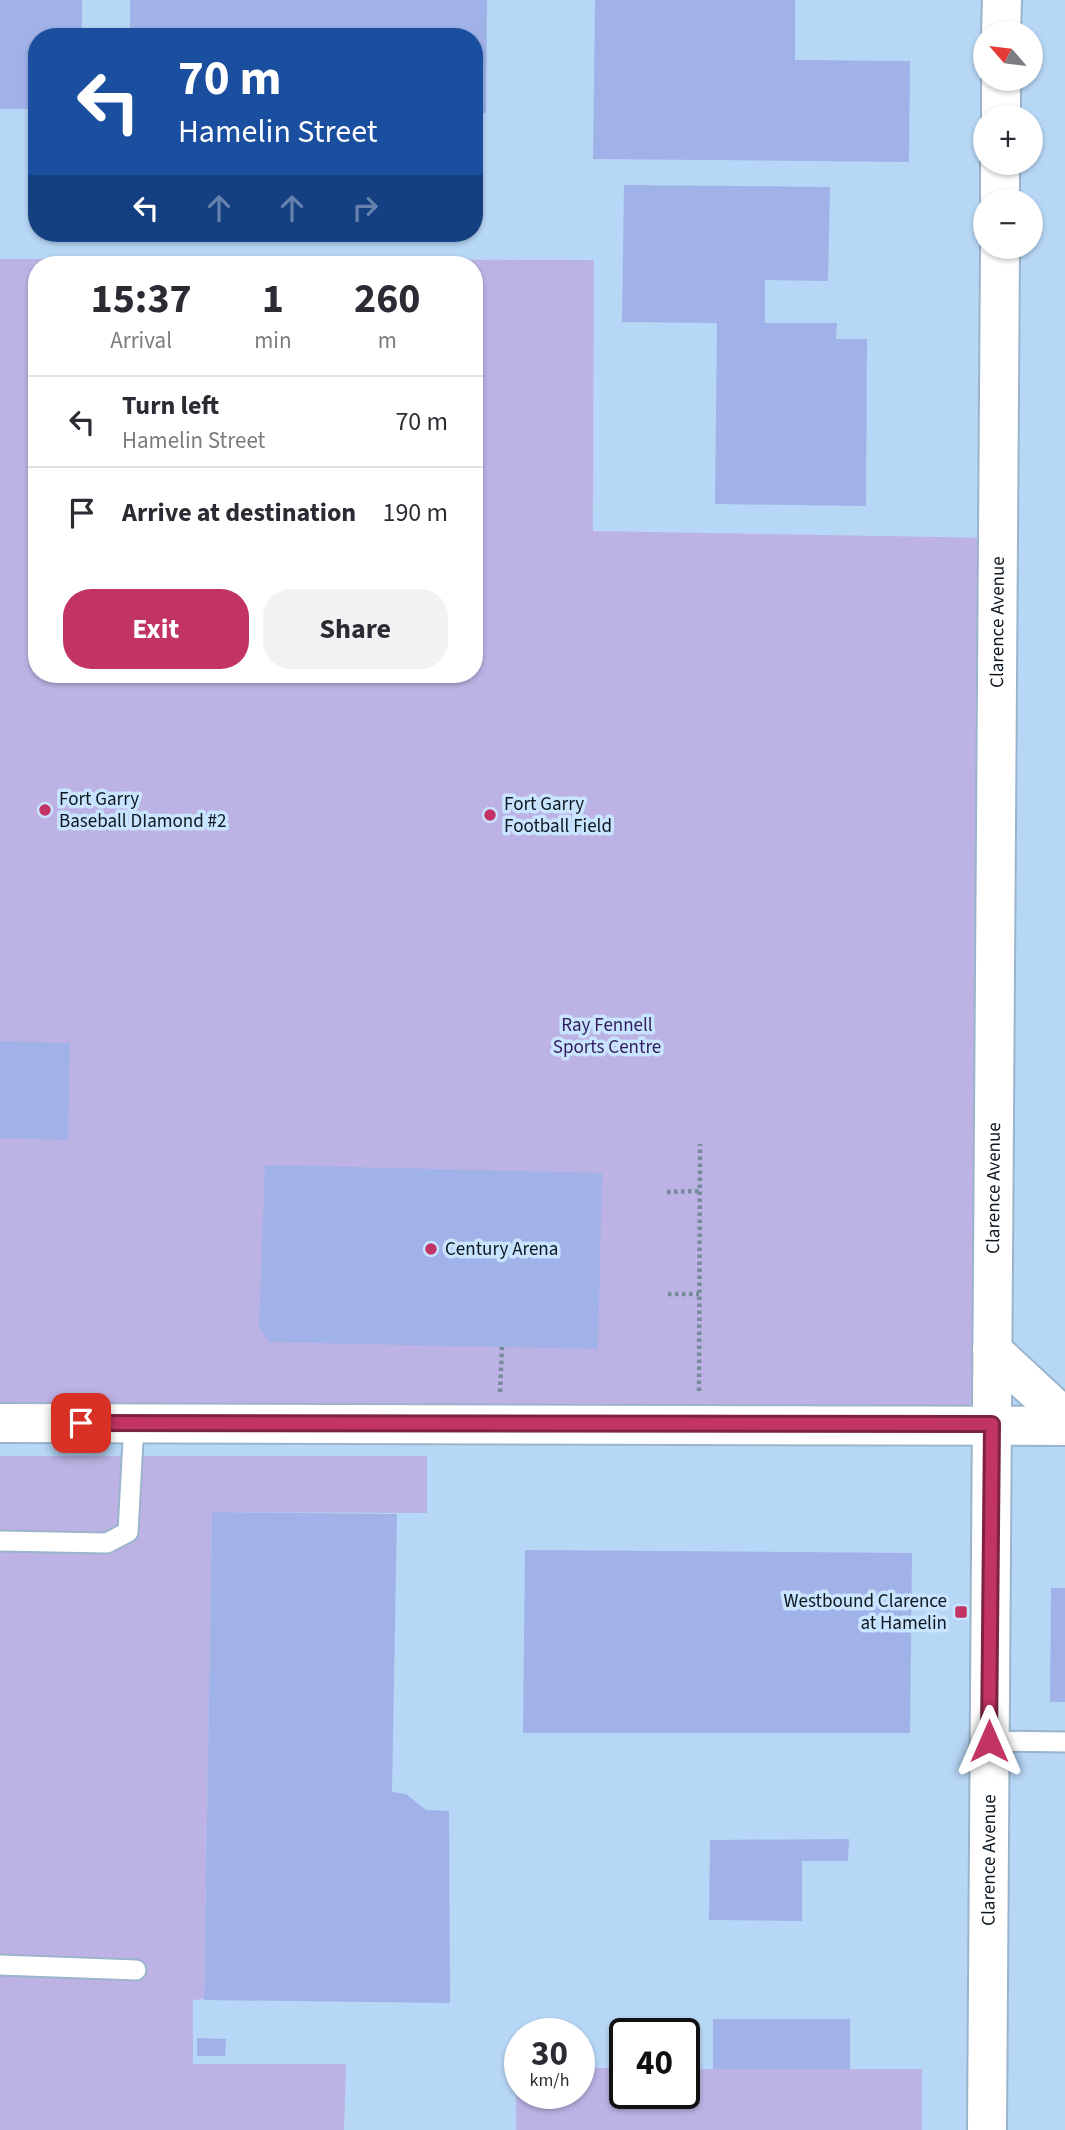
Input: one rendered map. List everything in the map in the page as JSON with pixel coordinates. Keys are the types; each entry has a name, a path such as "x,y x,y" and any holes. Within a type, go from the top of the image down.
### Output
{"street":[{"path":"1001,21 1002,0"},
{"name":"Clarence Avenue","path":"988,2130 1000,259"},
{"path":"992,1350 1065,1418"},
{"path":"0,1423 1065,1426"}],"lane":[{"path":"0,1541 107,1543 128,1532 134,1423"},
{"path":"989,1741 1065,1742"},
{"path":"0,1965 136,1970"}],"path":[{"path":"699,1424 701,1144"},
{"path":"667,1192 700,1191"},
{"path":"668,1294 699,1294"},
{"path":"498,1423 502,1347"}],"shaded area":[{"path":"0,0 1065,0 1065,2130 0,2130 0,1423 593,531 594,260 483,260 483,256 28,256 28,259 0,259"}],"green space":[{"name":"Ray Fennell Sports Centre","path":"0,259 28,259 28,683 483,683 483,260 594,260 593,531 998,538 992,1425 0,1423"},
{"path":"0,1456 427,1456 427,1513 212,1512 204,1999 193,2000 193,2064 346,2064 344,2130 0,2130"},
{"path":"595,2068 609,2068 609,2109 700,2109 700,2069 922,2069 922,2130 516,2130 516,2109 595,2109"}],"building":[{"path":"0,0 82,0 82,28 28,28 28,109 0,109"},
{"path":"130,0 487,0 486,113 483,113 483,28 130,28"},
{"path":"595,0 795,0 795,60 910,61 909,162 593,159"},
{"path":"624,185 830,187 828,281 765,280 765,323 837,323 836,339 867,339 866,506 715,504 717,323 622,322"},
{"path":"0,1041 70,1043 68,1140 0,1138"},
{"name":"Century Arena","path":"265,1165 602,1173 598,1349 269,1342 259,1326"},
{"path":"212,1512 397,1514 392,1792 406,1794 426,1810 449,1811 450,2003 204,2000"},
{"path":"525,1550 912,1553 910,1733 523,1733"},
{"path":"1051,1588 1065,1588 1065,1702 1050,1702"},
{"path":"849,1839 848,1861 802,1861 802,1921 709,1920 710,1840"},
{"path":"713,2019 850,2019 850,2069 713,2069"},
{"path":"197,2038 226,2039 225,2056 197,2056"}],"place":[{"name":"Fort Garry Baseball DIamond #2","path":"45,810"},
{"name":"Fort Garry Football Field","path":"490,815"},
{"name":"Century Arena","path":"431,1249"},
{"name":"Westbound Clarence at Hamelin","path":"961,1612"}],"route":[{"path":"81,1423 992,1424 989,1741"}]}
